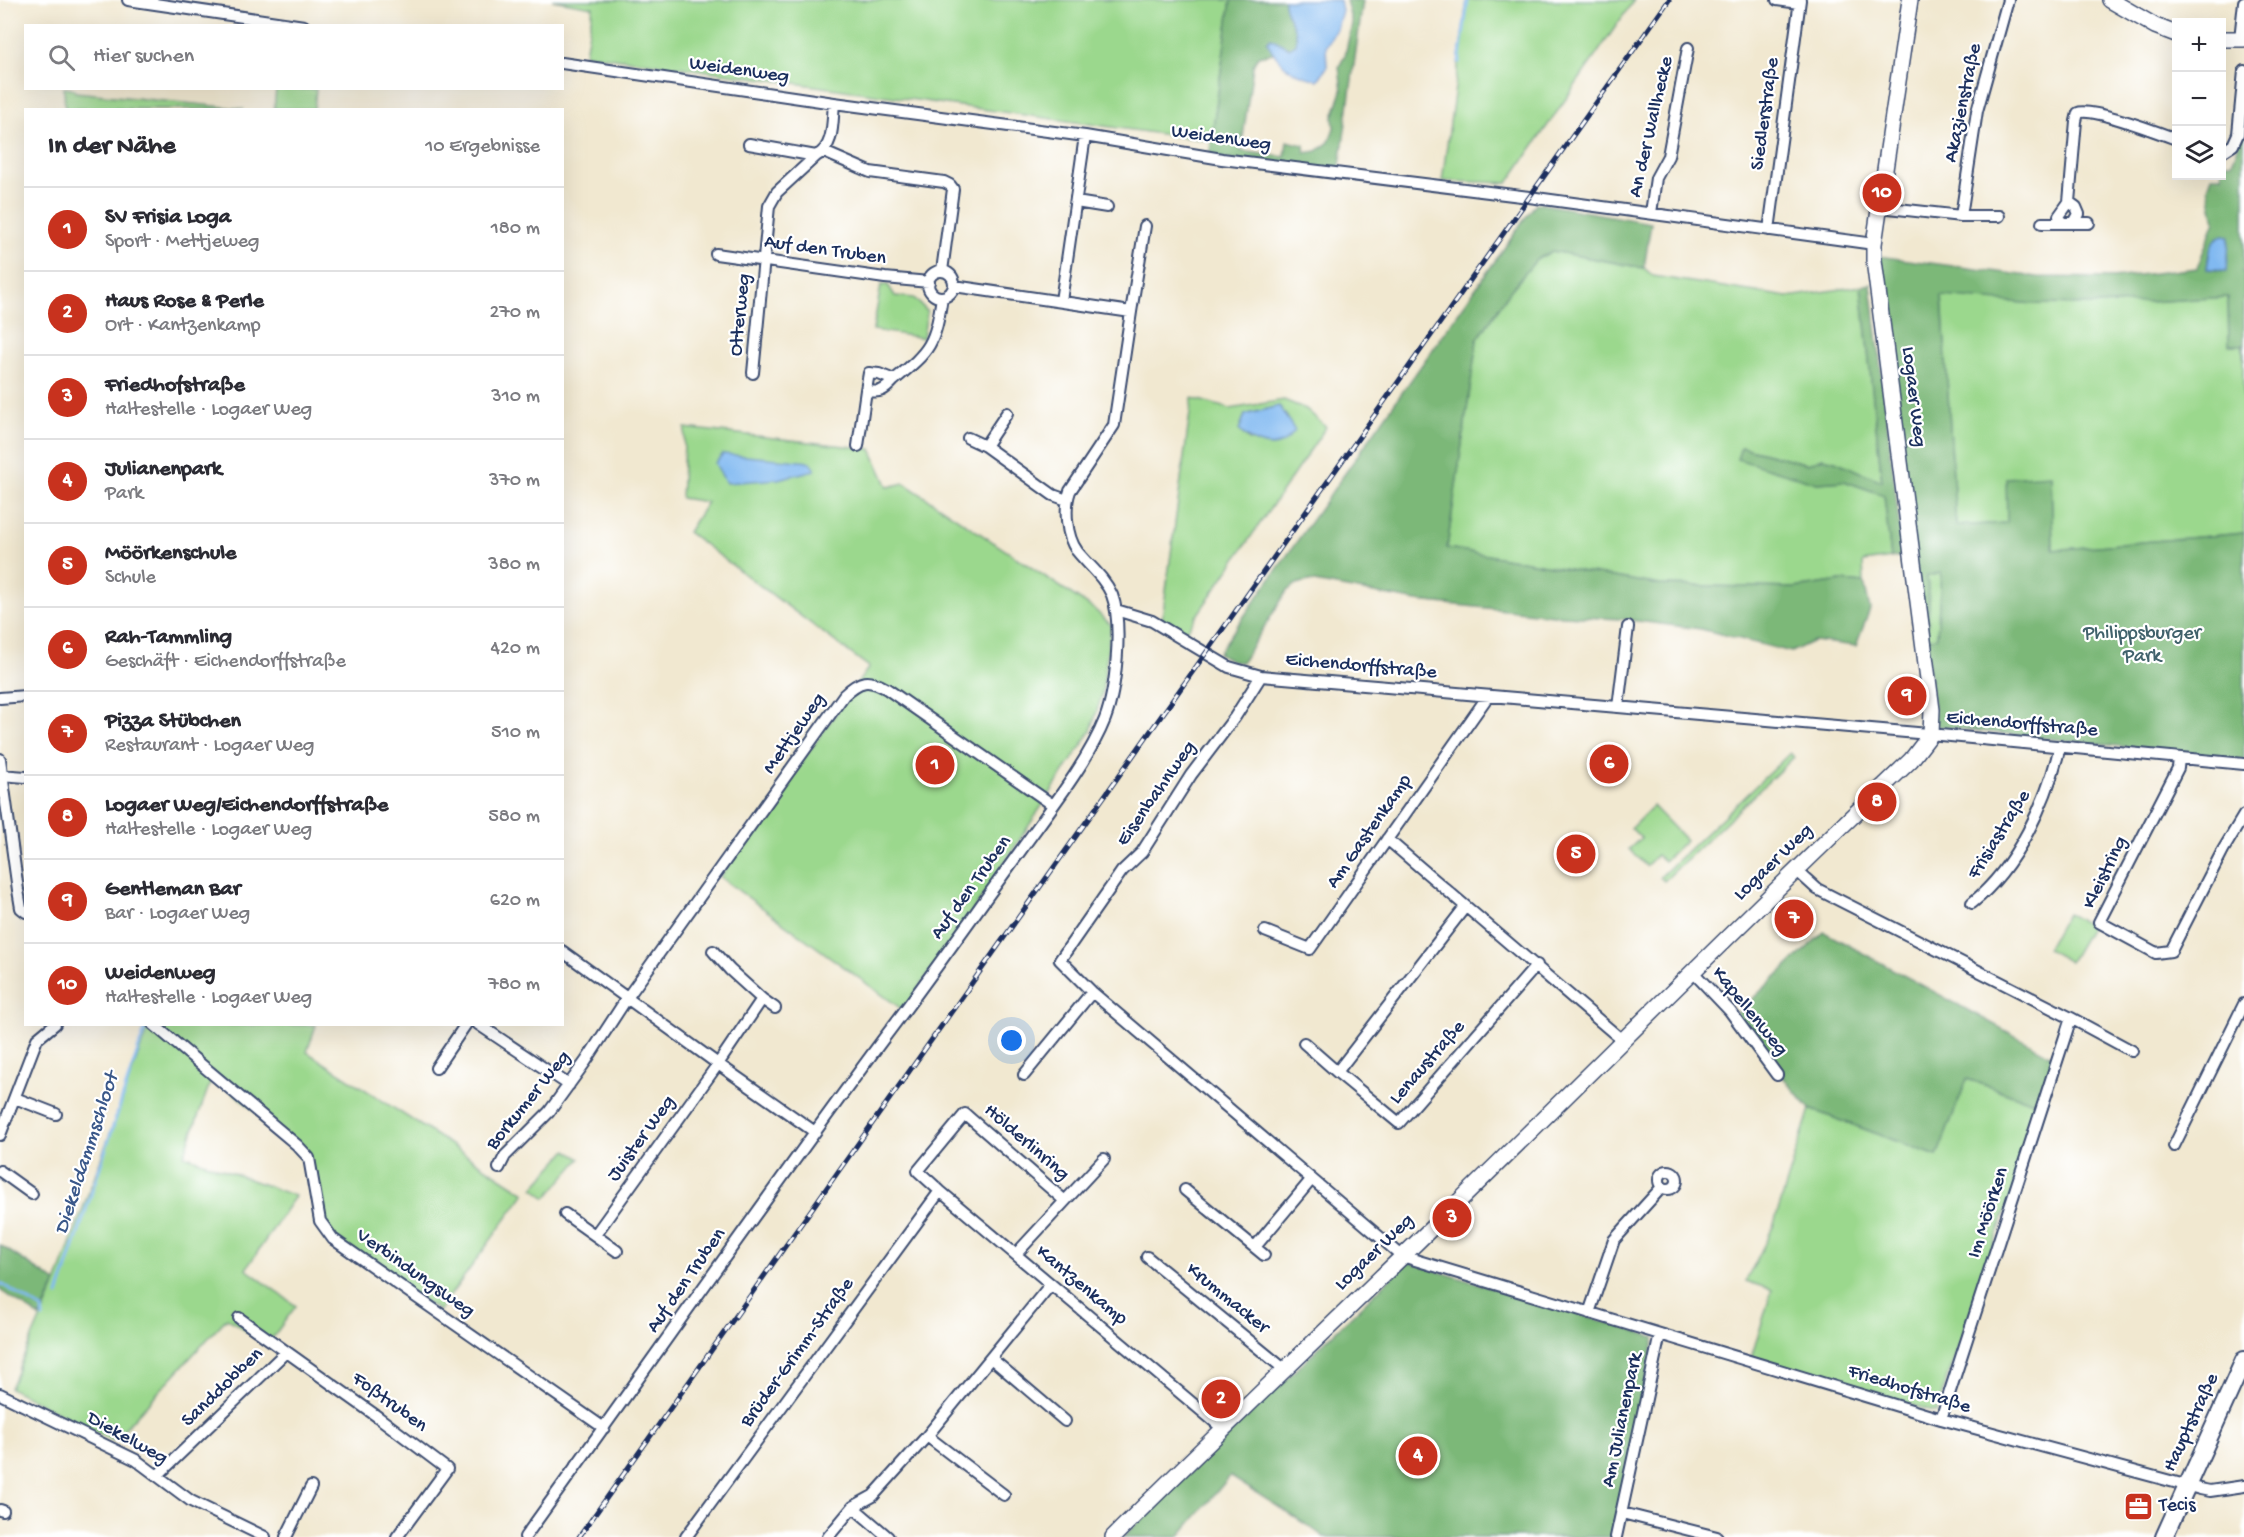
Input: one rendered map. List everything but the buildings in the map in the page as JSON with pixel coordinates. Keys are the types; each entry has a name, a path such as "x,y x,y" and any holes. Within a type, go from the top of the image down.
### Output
{"main road":[{"name":"Hauptstraße","path":"2164,1537 2244,1360"}],"street":[{"path":"128,0 290,24"},
{"name":"Siedlerstraße","path":"1769,230 1800,2 1777,0"},
{"name":"Logaer Weg","path":"1113,1537 1222,1428 1402,1257 1692,970 1911,760 1931,734 1932,710 1875,274 1874,244 1910,0"},
{"name":"Akazienstraße","path":"1961,216 1977,111 2008,0"},
{"path":"2110,0 2155,26 2172,32"},
{"path":"2226,39 2242,39 2244,2"},
{"name":"An der Wallhecke","path":"1651,213 1656,178 1668,156 1688,48"},
{"name":"Weidenweg","path":"564,63 834,103 1085,136 1222,159 1651,213 1874,244"},
{"path":"2226,150 2234,145 2238,134 2244,71"},
{"path":"820,154 829,146 834,103"},
{"path":"2061,223 2059,216 2069,202 2078,113 2083,111 2099,115 2172,138"},
{"path":"1061,301 1085,136"},
{"path":"749,144 820,154 870,172 944,182 951,185 953,189 942,271"},
{"name":"Otterweg","path":"753,373 769,206 777,192 820,154"},
{"path":"1076,202 1107,207"},
{"path":"2069,202 2076,207 2079,214 2075,221"},
{"path":"1880,207 1961,216 1999,216"},
{"path":"2042,224 2075,221 2089,223"},
{"path":"968,438 985,446 1053,495 1066,500 1114,425 1145,226"},
{"name":"Auf den Truben","path":"716,254 928,282"},
{"path":"942,271 951,276 954,286 950,294 942,297 932,293 928,282 933,274 942,271"},
{"path":"954,286 1131,312"},
{"path":"866,390 877,393 886,389 927,351 938,325 942,297"},
{"path":"858,446 869,374 879,374 894,380"},
{"path":"985,446 1007,413"},
{"name":"Auf den Truben","path":"604,1428 815,1132 1053,806 1093,744 1109,708 1116,661 1116,610 1108,587 1097,570 1077,550 1071,540 1066,500"},
{"name":"Eichendorffstraße","path":"1116,610 1152,621 1229,667 1261,676 1931,734 2244,764"},
{"path":"1618,707 1628,627"},
{"name":"Eisenbahnweg","path":"1060,960 1122,871 1142,852 1191,775 1235,717 1261,676"},
{"name":"Mettjeweg","path":"627,998 844,695 854,686 866,681 877,683 887,689 1053,806"},
{"path":"0,698 24,696"},
{"name":"Am Gastenkamp","path":"1265,931 1310,949 1488,696"},
{"name":"Frisiastraße","path":"1972,903 1989,890 2011,860 2040,811 2054,775 2060,746"},
{"name":"Kleistring","path":"2179,758 2178,768 2099,922 2156,953 2171,951 2223,850 2244,815"},
{"path":"0,759 18,890 21,908 24,910"},
{"path":"1,775 24,777"},
{"path":"1387,839 1622,1040"},
{"path":"1796,870 1817,889 2132,1051"},
{"path":"1337,1072 1465,907"},
{"path":"713,951 762,999 776,1008"},
{"path":"564,952 815,1132"},
{"name":"Friedhofstraße","path":"1060,960 1092,992 1402,1257 1941,1419 2210,1491 2244,1486"},
{"name":"Lenaustraße","path":"1304,1043 1399,1123 1537,965"},
{"name":"Kapellenweg","path":"1692,970 1730,1011 1777,1075"},
{"path":"1024,1075 1092,992"},
{"name":"Borkumer Weg","path":"499,1168 505,1156 549,1112 627,998"},
{"name":"Juister Weg","path":"595,1235 762,999"},
{"path":"2174,1146 2244,1004"},
{"name":"Im Möörken","path":"1941,1419 2071,1018"},
{"path":"0,1135 37,1039 53,1026"},
{"name":"Verbindungsweg","path":"155,1026 297,1145 309,1158 321,1221 333,1239 604,1428"},
{"path":"436,1068 465,1026"},
{"path":"481,1026 569,1084"},
{"path":"15,1098 56,1114"},
{"name":"Hölderlinring","path":"918,1171 965,1114 1065,1201"},
{"name":"Hölderlinring","path":"1016,1254 1104,1159"},
{"path":"0,1171 32,1194"},
{"name":"Kantzenkamp","path":"918,1171 1222,1428"},
{"path":"1255,1248 1311,1180"},
{"path":"1589,1312 1614,1240 1662,1187"},
{"path":"1185,1190 1264,1255"},
{"name":"Brüder-Grimm-Straße","path":"686,1537 940,1191"},
{"path":"566,1214 617,1251"},
{"name":"Krummacker","path":"1147,1257 1284,1369"},
{"path":"828,1537 853,1507 873,1496 927,1436 1051,1284"},
{"name":"Foßtruben","path":"239,1318 447,1469 397,1537"},
{"name":"Am Julianenpark","path":"1616,1537 1660,1334"},
{"name":"Sanddobben","path":"158,1475 286,1352"},
{"path":"992,1359 1065,1421"},
{"name":"Diekelweg","path":"0,1394 136,1460 191,1501 265,1537"},
{"path":"525,1537 604,1428"},
{"path":"927,1436 1004,1495"},
{"path":"286,1537 310,1486"},
{"path":"853,1507 888,1537"},
{"name":"Am Julianenpark","path":"1622,1513 1717,1537"}],"green space":[{"path":"552,0 1231,0 1211,141 585,54 593,7"},
{"path":"1231,0 1284,0 1286,11 1296,32 1296,44 1291,48 1271,38 1267,42 1274,53 1258,56 1253,66 1241,151 1285,157 1287,141 1304,145 1305,153 1317,151 1329,142 1334,128 1333,117 1342,91 1339,67 1345,55 1352,24 1346,0 1363,0 1339,173 1209,157"},
{"path":"1467,0 1634,0 1508,183 1442,181"},
{"path":"64,90 234,108 65,108"},
{"path":"276,90 316,90 314,108 274,108"},
{"name":"Philippsburger Park","path":"2244,97 2244,268 2242,272 2244,272 2244,361 2243,345 2229,345 2228,297 2099,305 2035,304 1942,296 1956,526 2007,523 2006,478 2051,475 2053,550 2244,533 2244,760 1936,726 1878,256 2037,277 2113,278 2197,268 2215,221 2208,187 2211,180 2226,180 2226,163 2232,163 2238,147","holes":["2229,236 2226,271 2207,269 2209,252","1941,573 1937,637 1927,639 1929,603 1927,576"]},
{"path":"1536,203 1651,223 1644,268 1552,251 1536,260 1510,291 1477,340 1447,548 1660,585 1794,588 1841,581 1864,583 1870,609 1856,646 1814,641 1791,652 1701,629 1621,619 1564,616 1417,601 1309,581 1297,584 1287,591 1242,662 1234,662 1218,653"},
{"path":"1552,251 1644,268 1653,276 1788,297 1861,286 1882,482 1823,458 1809,464 1741,447 1817,483 1844,481 1884,495 1891,558 1863,562 1864,583 1841,581 1794,588 1660,585 1447,548 1477,340 1510,291 1536,260"},
{"path":"1871,284 1903,556 1891,558 1884,495 1844,481 1817,483 1737,459 1741,447 1808,464 1823,458 1882,481 1861,286"},
{"path":"881,285 888,285 895,296 914,298 927,311 923,338 873,330"},
{"path":"1942,295 2035,304 2099,305 2228,297 2229,344 2243,345 2244,533 2053,550 2051,476 2007,523 1956,526"},
{"path":"1192,398 1230,409 1284,400 1306,409 1326,427 1185,633 1162,620","holes":["1279,406 1288,418 1272,446 1249,440 1239,430 1245,415"]},
{"path":"685,428 871,449 888,487 904,483 1094,609 1111,625 1102,694 1091,731 963,926 903,1010 720,877 869,667 688,532 707,502 681,498"},
{"path":"1941,573 1937,638 1927,639 1929,603 1927,576"},
{"path":"1790,753 1794,757 1664,881 1660,877"},
{"path":"1653,806 1686,840 1664,861 1657,855 1646,866 1629,849 1641,838 1631,828"},
{"path":"2067,913 2091,926 2070,962 2047,949"},
{"path":"1824,932 2056,1058 2042,1105 1967,1079 1937,1156 1810,1109 1781,1075 1736,1014"},
{"path":"149,1026 316,1026 307,1052 525,1193 439,1311 333,1239 320,1221 309,1158 213,1075 184,1155 295,1196 246,1269 296,1306 267,1345 227,1318 113,1441 10,1388 56,1283"},
{"path":"1967,1079 2042,1105 1936,1412 1751,1358 1772,1290 1746,1281 1773,1227 1810,1109 1937,1156"},
{"path":"567,1150 580,1159 546,1198 533,1188"},
{"path":"0,1245 56,1282 40,1317 0,1290"},
{"path":"1407,1262 1655,1337 1613,1537 1324,1537 1230,1476 1179,1537 1123,1537"}],"water":[{"path":"1284,0 1340,0 1342,11 1337,28 1326,46 1327,67 1318,80 1300,75 1287,68 1267,42 1271,38 1289,48 1296,44 1296,32 1284,6"},
{"path":"2224,235 2229,236 2227,271 2207,269 2209,254 2215,240"},
{"path":"1279,406 1295,431 1282,443 1275,446 1264,445 1239,430 1245,415"},
{"path":"723,454 810,462 815,470 778,479 726,483 715,463"}],"waterway":[{"path":"1459,62 1468,0"},
{"name":"Diekeldammschloot","path":"58,1295 145,1029 142,1026"},
{"name":"Diekeldammschloot","path":"0,1283 42,1309 43,1318"}],"railway":[{"path":"579,1537 1669,0"}],"place":[{"name":"Weidenweg","path":"1882,193"},
{"name":"Gentleman Bar","path":"1907,696"},
{"name":"Rah-Tammling","path":"1609,764"},
{"name":"SV Frisia Loga","path":"935,765"},
{"name":"Logaer Weg/Eichendorffstraße","path":"1877,802"},
{"name":"Möörkenschule","path":"1576,854"},
{"name":"Pizza Stübchen","path":"1794,919"},
{"name":"Friedhofstraße","path":"1452,1218"},
{"name":"Haus Rose & Perle","path":"1221,1399"},
{"name":"Julianenpark","path":"1418,1456"},
{"name":"Tecis","path":"2138,1506"}]}
